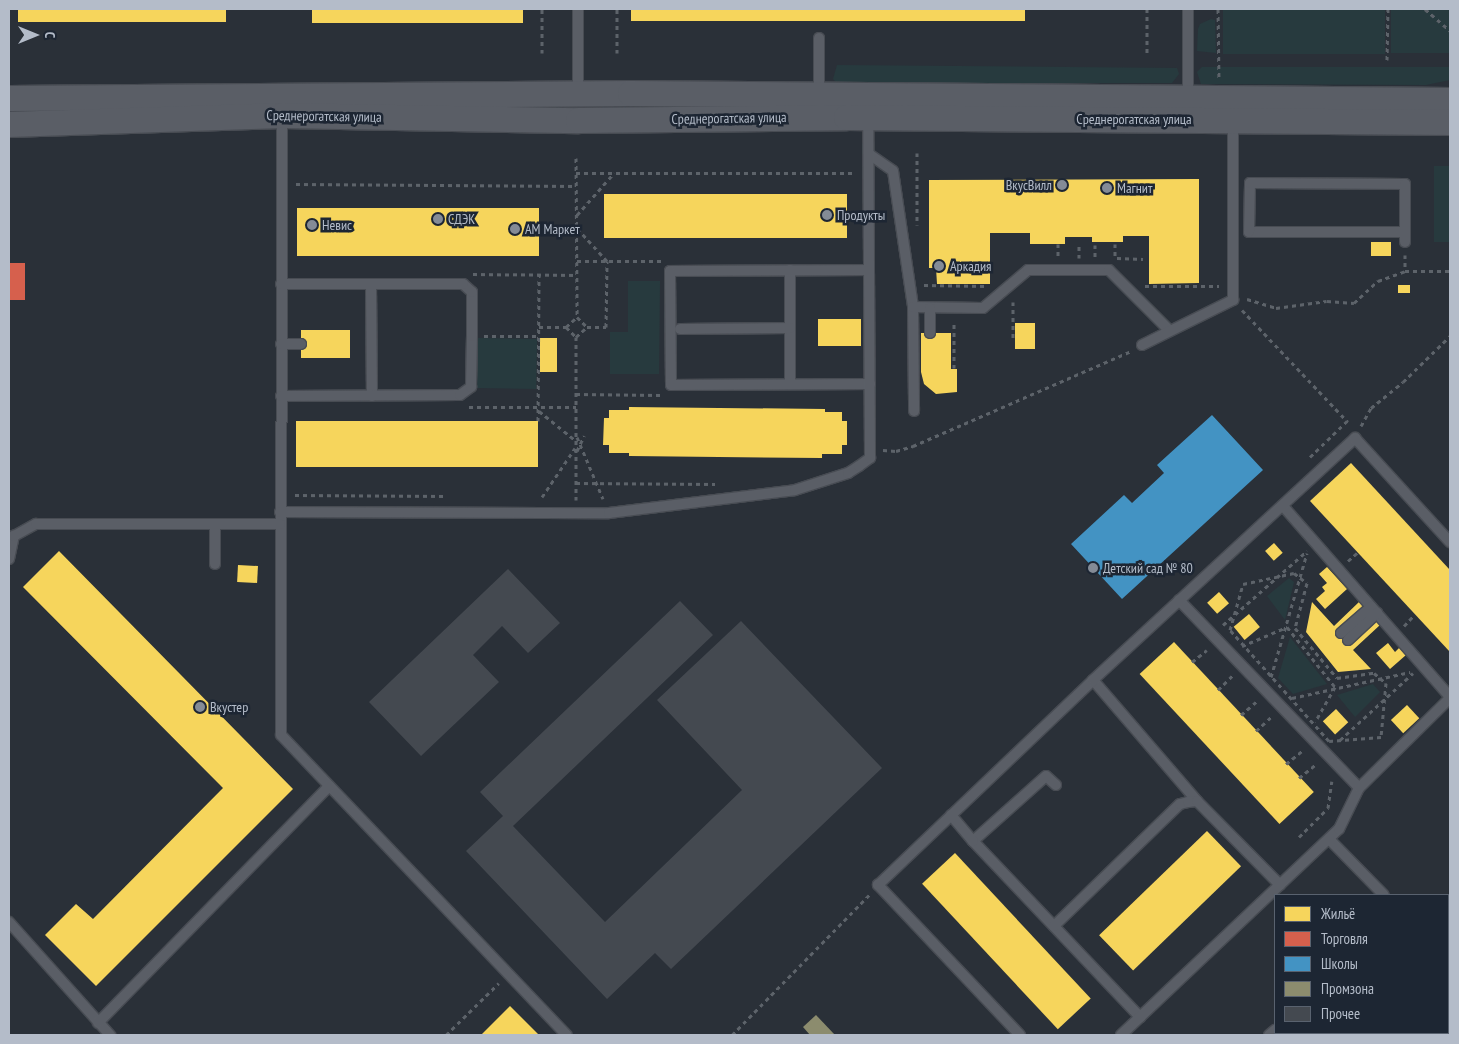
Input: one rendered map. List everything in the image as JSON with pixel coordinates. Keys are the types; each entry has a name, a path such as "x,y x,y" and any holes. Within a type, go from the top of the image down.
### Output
{"street":[{"name":"Среднерогатская улица","path":"9,124 281,105 578,94 819,107 1233,109 1450,100"},
{"name":"Среднерогатская улица","path":"9,98 281,105 578,120 819,107"},
{"name":"Среднерогатская улица","path":"1233,109 1450,122"}],"lane":[{"path":"578,9 578,94"},
{"path":"1188,9 1188,109"},
{"path":"819,38 819,107"},
{"path":"281,105 281,736 567,1035"},
{"path":"280,512 609,513 795,490 848,473 870,458 870,384 865,330 869,270 868,107"},
{"path":"1142,344 1233,297 1233,109"},
{"path":"869,154 893,171 913,307 914,412"},
{"path":"1250,184 1405,184 1405,237 1250,232 1250,184"},
{"path":"790,270 790,384"},
{"path":"869,270 670,271 671,385 870,384"},
{"path":"913,307 983,308 1028,270 1108,270 1169,330"},
{"path":"281,284 469,286 472,292 471,387 468,392 460,395 281,396"},
{"path":"371,284 372,396"},
{"path":"930,308 930,333"},
{"path":"680,329 790,328"},
{"path":"281,344 301,344"},
{"path":"1020,1035 878,885 1093,680 1355,438 1450,542"},
{"path":"1121,1035 1339,829 1359,788 1450,697 1283,506"},
{"path":"9,559 14,536 36,524 280,524"},
{"path":"215,525 215,564"},
{"path":"1179,600 1265,694 1277,702 1359,788"},
{"path":"1344,636 1374,610"},
{"path":"1093,680 1197,801 1280,885"},
{"path":"973,841 1046,776 1056,785"},
{"path":"98,1023 328,786"},
{"path":"1054,926 1180,804 1197,801"},
{"path":"951,815 973,841 1140,1017"},
{"path":"1329,839 1383,894"},
{"path":"9,922 110,1035"}],"path":[{"path":"542,9 542,53"},
{"path":"617,9 617,53"},
{"path":"1147,9 1147,55"},
{"path":"1218,9 1218,61"},
{"path":"1387,60 1388,9"},
{"path":"1425,9 1450,31"},
{"path":"916,153 917,228"},
{"path":"576,158 577,317 586,327"},
{"path":"576,173 869,173"},
{"path":"577,215 614,173"},
{"path":"293,184 576,186"},
{"path":"576,337 586,327 606,327 607,261 577,228"},
{"path":"1058,244 1058,258"},
{"path":"1115,244 1115,258 1122,265"},
{"path":"1078,258 1079,245"},
{"path":"1096,245 1096,258"},
{"path":"1048,258 1065,258"},
{"path":"1072,258 1143,259"},
{"path":"1233,297 1276,308 1327,301 1354,303 1378,281 1405,271 1450,271"},
{"path":"538,421 539,275"},
{"path":"1142,286 1220,286 1220,276"},
{"path":"922,284 989,286 995,280"},
{"path":"954,286 954,368"},
{"path":"1233,297 1347,421 1355,438"},
{"path":"539,327 566,327 577,317"},
{"path":"566,327 576,337 576,441"},
{"path":"472,336 539,336"},
{"path":"1355,438 1371,408 1404,382 1450,336"},
{"path":"878,450 896,451 913,446 1122,357 1142,344"},
{"path":"576,394 664,395"},
{"path":"459,407 538,409 576,407"},
{"path":"538,409 576,441 609,513"},
{"path":"576,435 578,445 576,454 576,514"},
{"path":"542,496 584,436"},
{"path":"576,483 719,484"},
{"path":"280,512 292,495 292,485"},
{"path":"292,495 452,496"},
{"path":"532,496 550,497"},
{"path":"567,497 576,497"},
{"path":"1241,715 1265,694 1272,677 1287,627 1308,550 1222,626 1240,647 1287,627"},
{"path":"1344,564 1358,552"},
{"path":"1294,573 1307,583 1295,628 1336,678 1374,673 1386,683 1382,737 1329,741 1230,630 1243,584 1278,576 1294,573"},
{"path":"1402,628 1415,614"},
{"path":"1287,627 1335,687"},
{"path":"1192,662 1213,644"},
{"path":"1218,690 1239,670"},
{"path":"1277,702 1335,687 1416,670 1335,745"},
{"path":"1330,750 1311,728 1335,687"},
{"path":"1256,731 1277,713"},
{"path":"1286,764 1307,746"},
{"path":"1299,778 1320,760"},
{"path":"732,1035 878,885"},
{"path":"446,1035 508,974"}],"green space":[{"path":"1223,9 1385,9 1385,54 1223,54"},
{"path":"1391,9 1450,9 1450,53 1391,53"},
{"path":"1211,19 1215,20 1216,53 1197,51 1200,24"},
{"path":"837,65 1177,68 1179,74 1172,83 837,83 833,79"},
{"path":"1202,67 1450,67 1450,80 1426,85 1201,84 1197,72"},
{"path":"1434,166 1450,166 1450,242 1434,242"},
{"path":"628,281 660,281 659,374 610,374 610,332 628,332"},
{"path":"478,338 537,339 536,389 477,388"},
{"path":"1289,578 1294,582 1285,620 1267,596"},
{"path":"1290,637 1327,684 1293,694 1278,678"},
{"path":"1373,684 1380,692 1355,717 1337,695"}],"building: Жильё":[{"path":"18,9 226,9 226,22 18,22"},
{"path":"312,9 523,9 523,23 312,23"},
{"path":"631,9 1025,9 1025,21 631,21"},
{"path":"1199,179 1199,283 1149,284 1149,236 1123,236 1123,242 1092,242 1092,237 1065,237 1065,244 1030,244 1030,233 990,233 990,284 937,284 936,268 929,268 929,180"},
{"path":"604,194 847,194 847,238 604,238"},
{"path":"297,208 539,208 539,256 297,256"},
{"path":"1371,242 1391,242 1391,256 1371,256"},
{"path":"1398,285 1410,285 1410,293 1398,293"},
{"path":"818,319 861,319 861,346 818,346"},
{"path":"1015,323 1035,323 1035,349 1015,349"},
{"path":"301,330 350,330 350,358 301,358"},
{"path":"921,333 951,333 951,369 957,369 957,392 936,394 924,384 921,372"},
{"path":"540,338 557,338 557,372 540,372"},
{"path":"629,407 825,409 825,412 842,412 842,421 847,421 847,445 842,445 842,454 822,454 822,458 629,456 629,453 609,453 609,445 603,445 604,418 609,418 609,410 629,410"},
{"path":"296,421 538,421 538,467 296,467"},
{"path":"1351,463 1450,570 1450,652 1310,501"},
{"path":"1274,543 1283,553 1274,561 1265,551"},
{"path":"59,551 293,789 96,986 45,935 76,904 93,919 223,788 23,587"},
{"path":"238,565 258,566 257,583 237,582"},
{"path":"1327,567 1347,589 1325,609 1316,599 1325,591 1322,587 1327,583 1319,574"},
{"path":"1219,592 1229,603 1217,614 1207,603"},
{"path":"1312,602 1334,626 1359,602 1380,625 1353,650 1371,669 1338,672 1306,632"},
{"path":"1249,614 1260,627 1245,640 1234,627"},
{"path":"1174,642 1314,792 1279,824 1140,674"},
{"path":"1388,643 1395,652 1400,647 1406,655 1390,669 1376,653"},
{"path":"1407,705 1419,718 1403,733 1391,720"},
{"path":"1336,709 1348,722 1335,734 1323,721"},
{"path":"1207,831 1241,866 1133,970 1099,935"},
{"path":"955,853 1091,999 1058,1029 922,884"},
{"path":"510,1006 539,1035 481,1035"},
{"path":"1314,1034 1352,1034 1312,1035"}],"building: Торговля":[{"path":"9,263 25,263 25,300 9,300"}],"building: Школы":[{"path":"1212,415 1263,470 1122,599 1071,544 1124,495 1132,503 1164,473 1157,465"}],"building: Промзона":[{"path":"816,1015 835,1035 810,1035 803,1027"}],"building: Прочее":[{"path":"508,569 560,623 528,653 502,626 473,655 499,682 421,756 369,702"},
{"path":"680,601 713,635 513,826 605,922 742,790 657,700 741,621 882,768 671,969 655,953 607,999 466,851 503,816 480,792"}],"place":[{"name":"ВкусВилл","path":"1062,185"},
{"name":"Магнит","path":"1107,188"},
{"name":"Продукты","path":"827,215"},
{"name":"СДЭК","path":"438,219"},
{"name":"Невис","path":"312,225"},
{"name":"АМ Маркет","path":"515,229"},
{"name":"Аркадия","path":"939,266"},
{"name":"Детский сад № 80","path":"1093,568"},
{"name":"Вкустер","path":"200,707"}]}
